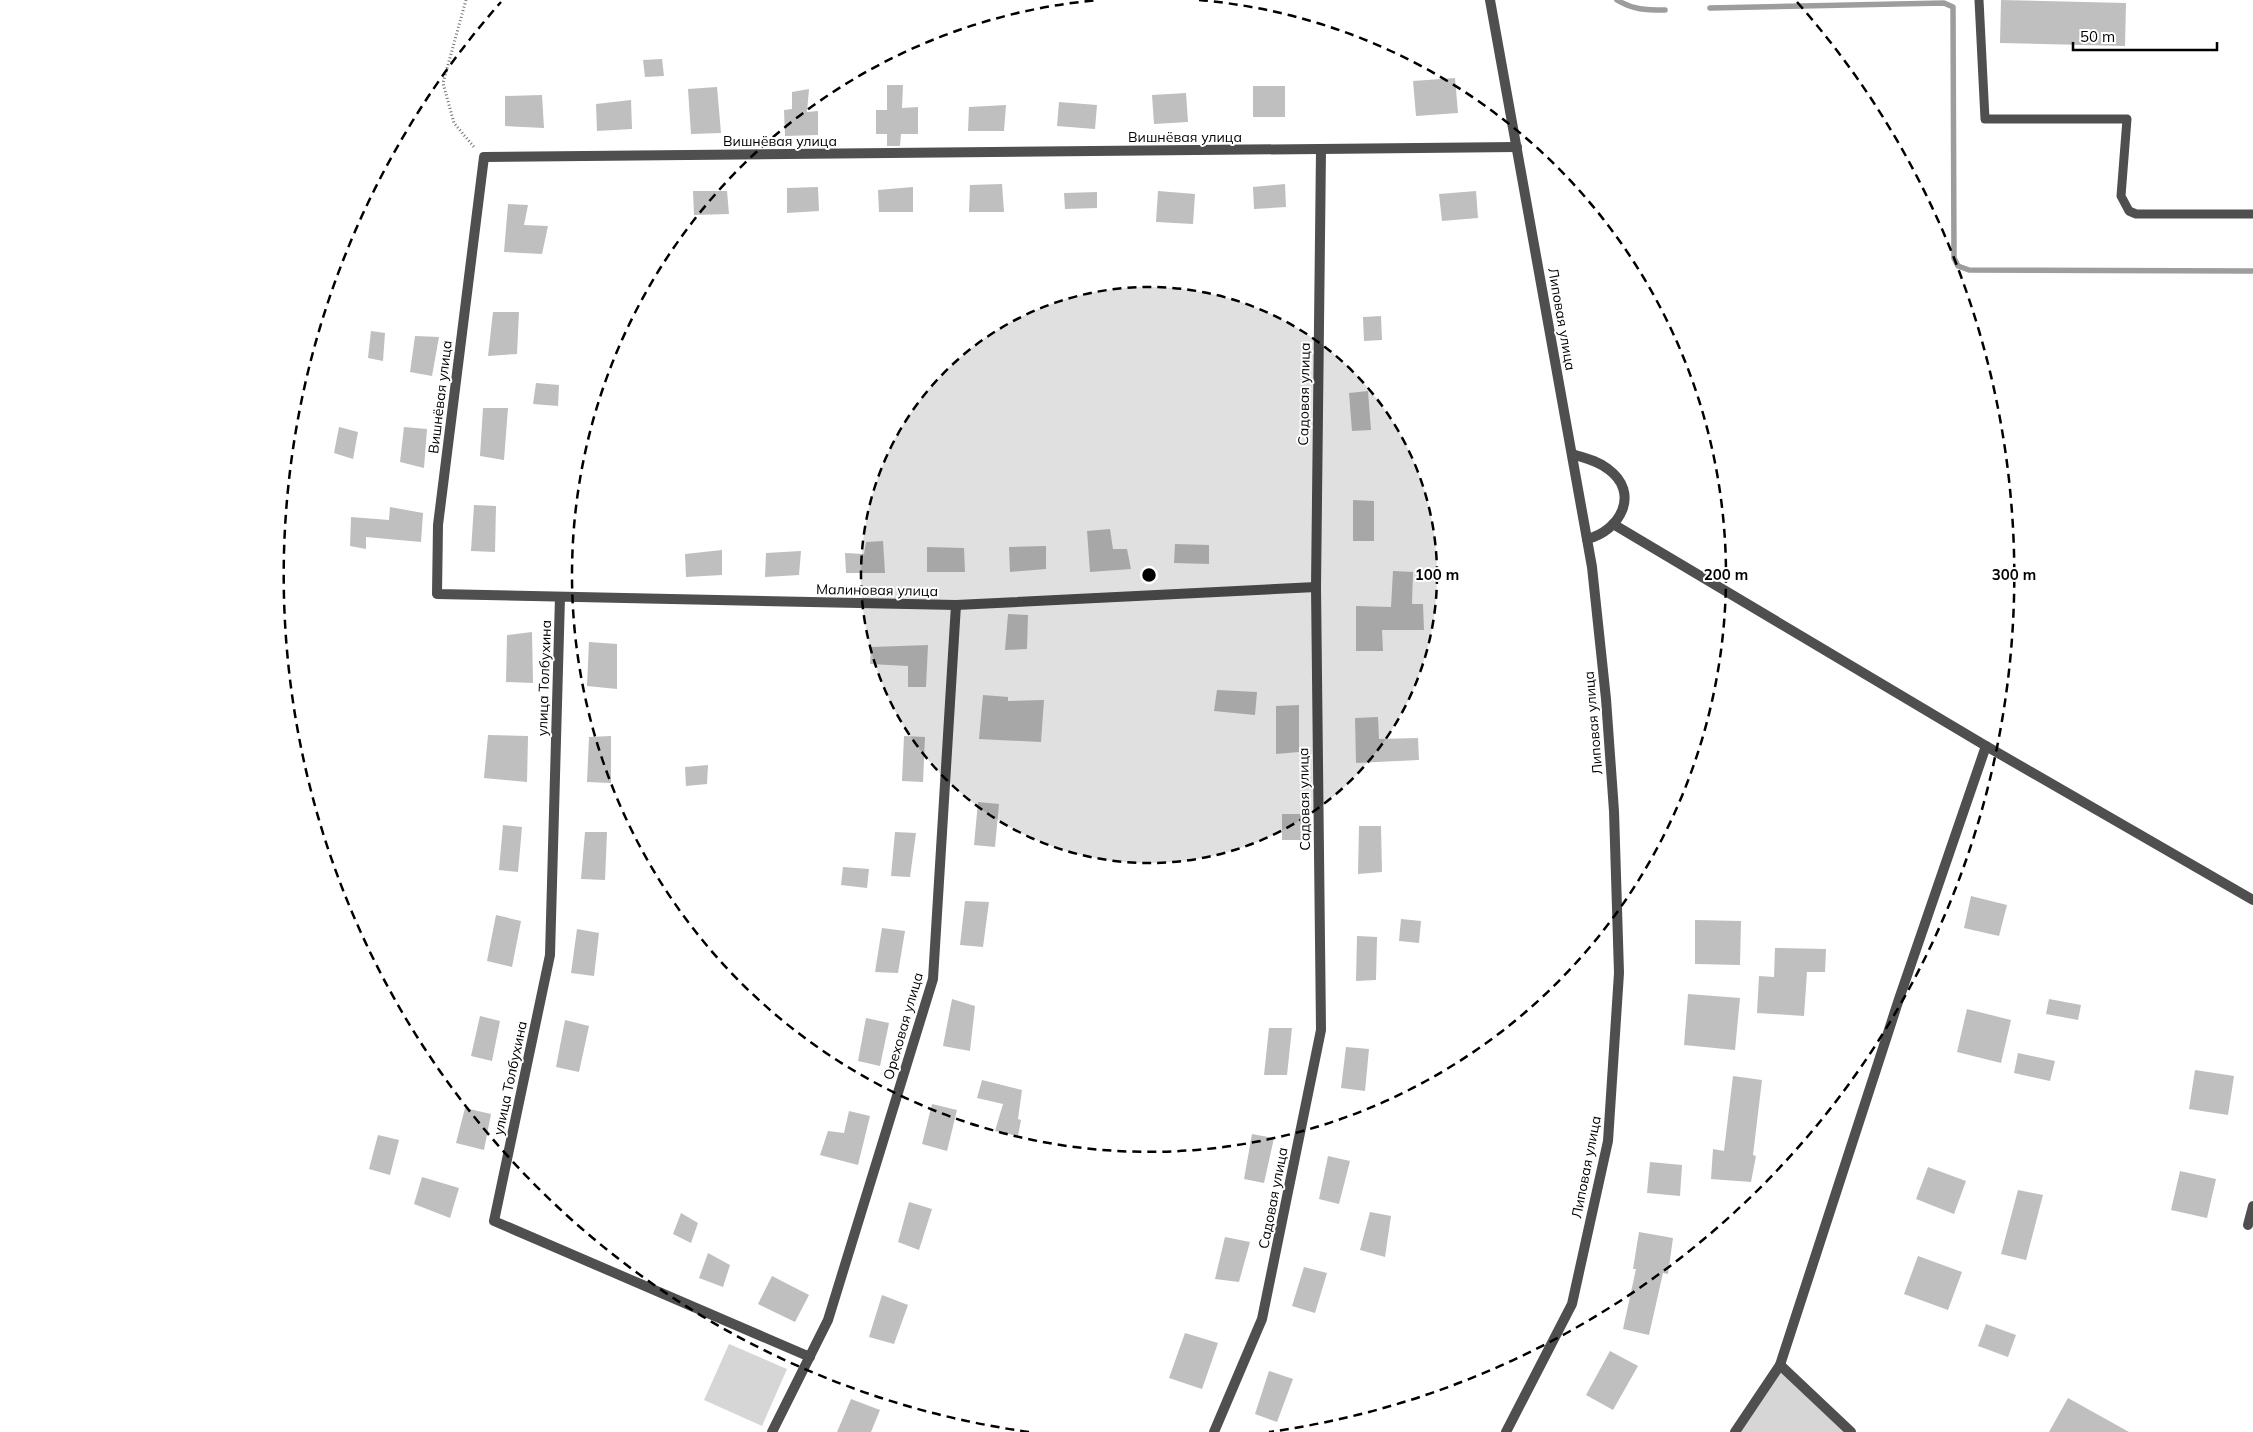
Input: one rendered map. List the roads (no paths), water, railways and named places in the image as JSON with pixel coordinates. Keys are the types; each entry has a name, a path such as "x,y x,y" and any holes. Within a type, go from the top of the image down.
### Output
{"street":[{"name":"Липовая улица","path":"1490,0 1592,567 1606,699 1614,811 1620,973 1608,1141 1572,1304 1506,1432"},
{"name":"Вишнёвая улица","path":"437,594 438,525 484,157 1517,147"},
{"name":"Садовая улица","path":"1214,1432 1262,1319 1321,1030 1316,588 1321,150"},
{"path":"1572,454 1590,459 1610,470 1623,487 1625,500 1622,514 1613,524 1597,536 1587,539"},
{"path":"1613,524 1986,746 2253,900"},
{"name":"Малиновая улица","path":"437,594 956,605 1316,588"},
{"name":"улица Толбухина","path":"560,597 550,955 494,1221 810,1358"},
{"name":"Ореховая улица","path":"772,1432 828,1320 933,979 956,605"},
{"path":"1735,1432 1780,1365 1899,999 1986,746"},
{"path":"2248,1225 2253,1206"},
{"path":"1780,1365 1851,1432"}],"lane":[{"path":"1979,0 1985,119 2127,119 2121,196 2129,211 2136,214 2253,214"}],"waterway":[{"path":"1617,0 1640,9 1665,10"},
{"path":"1710,8 1944,3 1953,7 1954,258 1958,266 1969,270 2253,271"}]}
